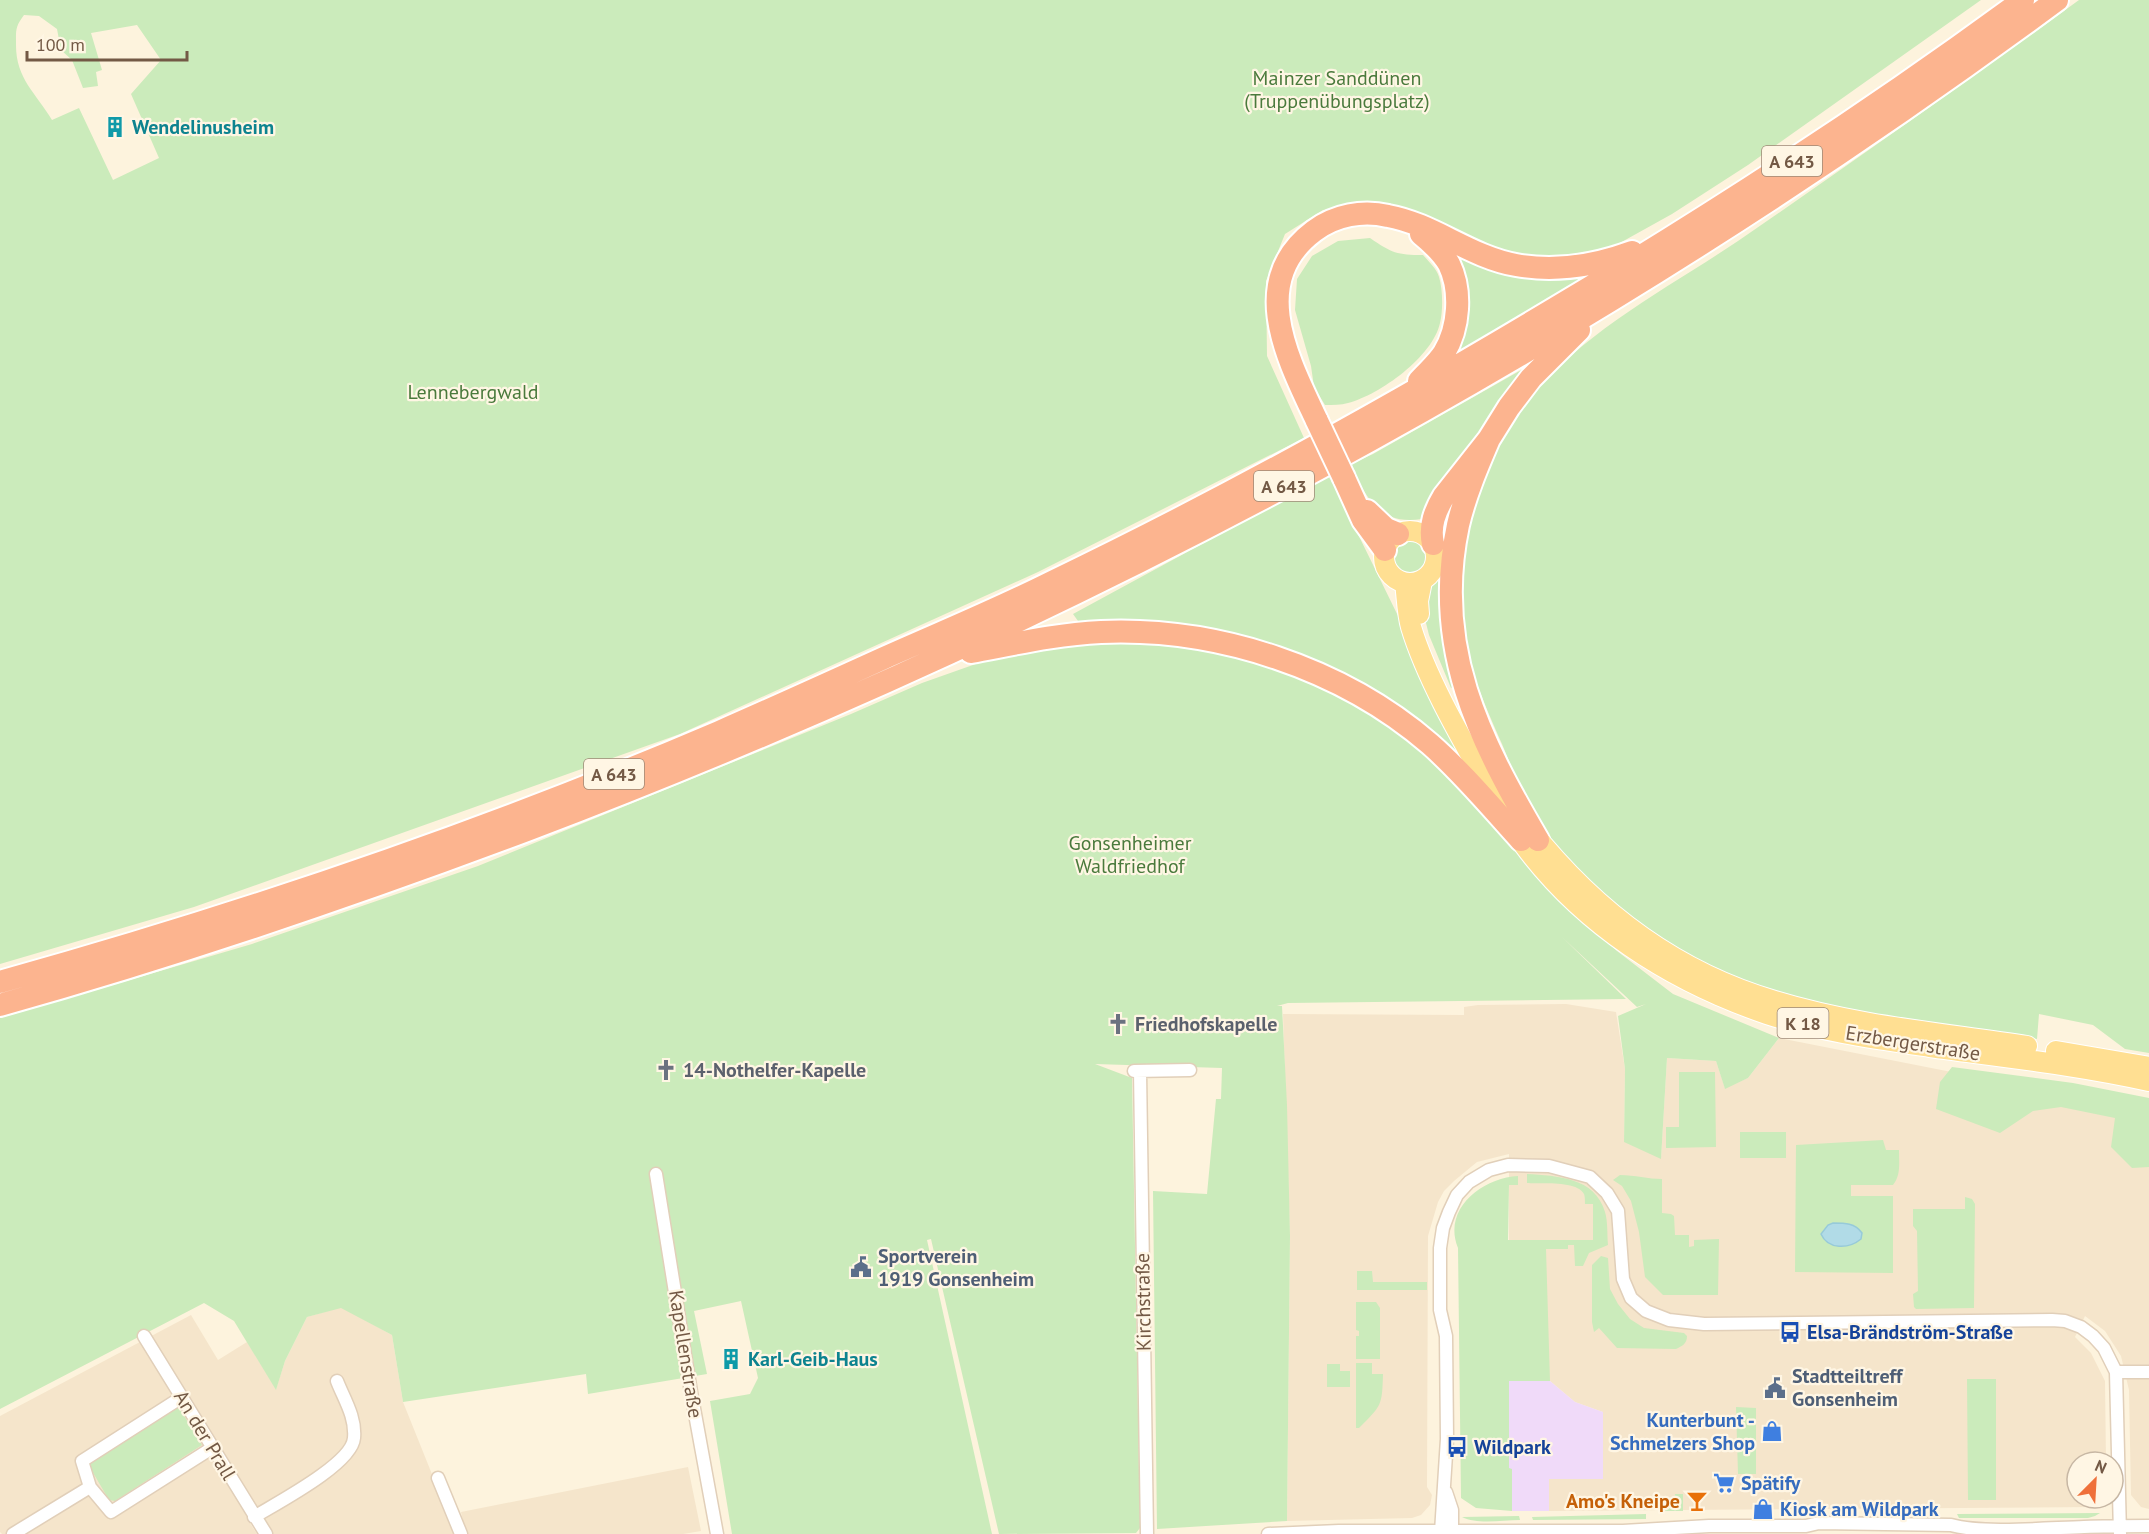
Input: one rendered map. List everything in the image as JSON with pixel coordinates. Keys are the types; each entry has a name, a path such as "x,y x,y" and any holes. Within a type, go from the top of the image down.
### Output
{"highway":[{"name":"A 643","path":"0,982 230,913 423,847 583,787 708,736 1048,584 1204,506 1402,398 1673,238 1910,81 2023,0"},
{"name":"A 643","path":"0,1005 69,986 414,873 721,754 940,658 1215,523 1375,438 1619,296 1810,173 2001,42 2057,0"},
{"path":"1392,542 1363,520 1291,363 1279,326 1277,304 1281,277 1291,254 1321,226 1344,216 1359,214 1391,216 1421,226 1482,255 1514,265 1534,268 1557,268 1603,261 1673,238"},
{"path":"1391,216 1419,232 1440,251 1452,273 1457,299 1454,324 1444,353 1402,398"},
{"path":"1433,544 1432,525 1438,506 1489,439 1509,407 1546,361 1619,296"},
{"path":"1489,439 1465,503 1454,552 1452,609 1455,647 1465,688 1486,746 1530,840"},
{"path":"940,658 1058,636 1102,632 1146,632 1190,637 1233,645 1275,657 1316,673 1393,716 1461,772 1530,840"}],"main road":[{"path":"1406,532 1421,534 1433,544 1436,561 1434,569 1413,582 1390,574 1384,558 1392,542 1406,532"},
{"path":"1413,582 1410,623 1431,676 1469,753 1530,840"},
{"name":"Erzbergerstraße","path":"1530,840 1626,926 1684,963 1740,989 1773,1001 1845,1018 2149,1067"},
{"name":"Erzbergerstraße","path":"1530,840 1563,890 1617,938 1676,976 1736,1002 1768,1014 1843,1033 2041,1062 2149,1081"}],"street":[{"name":"Kirchstraße","path":"1147,1534 1136,1071 1190,1070"},
{"path":"1446,1532 1452,1510 1445,1485 1446,1336 1440,1310 1440,1248 1443,1228 1458,1195 1469,1182 1489,1170 1508,1165 1549,1166 1568,1170 1590,1177 1600,1185 1618,1211 1623,1279 1631,1298 1646,1311 1670,1320 1704,1324 2041,1320 2065,1321 2081,1327 2104,1348 2116,1372 2120,1530"},
{"name":"Kapellenstraße","path":"656,1174 691,1392 717,1534"},
{"name":"An der Prall","path":"144,1336 266,1534"},
{"path":"2116,1372 2149,1372"},
{"path":"254,1517 336,1466 349,1453 354,1440 353,1418 337,1380"},
{"path":"182,1397 82,1461 90,1487 111,1512 212,1448"},
{"path":"438,1478 461,1534"},
{"path":"13,1534 90,1487"},
{"path":"1268,1534 1623,1531 1709,1526 1806,1526 1819,1523 1951,1525 1960,1529 1984,1530 2053,1530 2082,1527 2120,1530 2149,1526"}],"shaded area":[{"path":"1566,1004 1616,1012 1625,1069 1624,1141 1661,1158 1667,1058 1716,1061 1725,1088 1748,1078 1779,1038 2149,1111 2149,1509 2141,1507 2131,1495 2129,1390 2121,1356 2105,1331 2085,1316 2075,1337 2091,1353 2105,1381 2106,1450 2065,1450 2065,1507 1549,1511 1549,1479 1603,1412 1575,1402 1550,1381 1509,1249 1509,1154 1477,1162 1444,1191 1438,1202 1428,1236 1427,1487 1432,1495 1430,1505 1421,1515 1412,1518 1287,1521 1290,1236 1283,1014 1464,1015 1464,1007"},
{"path":"341,1307 392,1335 403,1402 456,1534 273,1534 263,1518 248,1520 257,1534 2,1534 0,1532 0,1416 191,1315 218,1360 247,1342 276,1389 285,1361 307,1317"},
{"path":"1509,1381 1550,1381 1575,1402 1603,1412 1603,1479 1549,1479 1549,1511 1512,1511 1512,1469 1509,1469"},
{"path":"688,1467 701,1531 683,1534 466,1534 461,1512"}],"green space":[{"name":"Lennebergwald","path":"0,0 1981,0 1748,165 1672,214 1609,249 1568,259 1507,254 1380,203 1323,210 1285,234 1266,281 1267,356 1304,438 1038,572 680,734 194,907 0,964","holes":["24,15 39,16 57,29 61,50 72,60 83,88 98,86 96,72 102,70 91,33 137,25 161,60 131,94 159,158 113,180 79,108 52,120 23,77 17,57 16,32 19,23"]},
{"path":"2079,0 2149,0 2149,1053 2125,1049 2093,1025 2039,1014 2037,1039 1913,1022 1831,1007 1751,984 1713,968 1669,943 1627,913 1587,879 1553,842 1537,819 1518,782 1482,697 1466,648 1460,615 1463,557 1480,485 1513,419 1550,375 1600,332 1738,241"},
{"path":"1370,238 1395,252 1423,255 1432,265 1438,274 1441,288 1440,323 1435,336 1416,361 1389,383 1361,399 1343,404 1325,405 1314,387 1311,366 1295,310 1297,279 1312,256 1338,241"},
{"path":"1450,255 1499,271 1597,272 1466,350 1451,356"},
{"path":"1537,361 1422,519 1395,518 1376,507 1349,465 1373,454"},
{"path":"1329,475 1472,767 1231,634 1141,620 1078,621 1073,614"},
{"path":"1458,487 1457,685 1451,688 1429,635 1425,619 1427,587 1440,571 1443,556 1437,537"},
{"path":"1410,540 1422,545 1427,557 1422,569 1410,574 1398,569 1393,557 1398,545"},
{"name":"Gonsenheimer Waldfriedhof","path":"1130,640 1197,645 1268,666 1302,678 1368,712 1409,738 1510,839 1555,896 1617,951 1673,994 1779,1038 1748,1078 1725,1089 1716,1061 1667,1058 1661,1159 1624,1142 1625,1069 1618,1016 1646,1004 1637,1007 1562,937 1626,999 1288,1003 1277,1006 1282,1006 1290,1236 1287,1521 1157,1529 1153,1191 1207,1194 1216,1099 1221,1099 1222,1068 1095,1064 1132,1078 1140,1528 1136,1533 999,1534 931,1239 927,1240 992,1534 732,1534 710,1401 750,1394 758,1378 741,1301 694,1311 707,1374 588,1394 586,1374 403,1402 392,1335 341,1308 307,1317 285,1361 276,1390 234,1321 204,1303 0,1409 0,1018 252,944 478,866 922,683 987,660 1057,645"},
{"path":"1952,1067 2073,1083 2149,1098 2149,1167 2132,1168 2111,1147 2115,1118 2061,1107 2033,1111 2000,1133 1936,1109 1940,1082"},
{"path":"1679,1072 1715,1072 1716,1147 1666,1148 1666,1127 1679,1127"},
{"path":"1740,1132 1786,1132 1786,1158 1740,1158"},
{"path":"1883,1140 1886,1150 1899,1150 1899,1169 1896,1181 1893,1185 1851,1185 1851,1196 1893,1196 1893,1273 1795,1272 1796,1145"},
{"path":"1527,1174 1574,1181 1593,1192 1600,1200 1605,1212 1608,1245 1589,1253 1583,1266 1575,1266 1574,1245 1568,1245 1568,1249 1546,1249 1550,1381 1509,1381 1509,1468 1512,1469 1512,1511 1476,1508 1461,1498 1458,1248 1455,1234 1460,1209 1479,1189 1504,1178 1518,1176 1518,1185 1509,1185 1508,1240 1593,1240 1593,1204 1585,1204 1584,1195 1580,1190 1566,1185 1527,1183"},
{"path":"1620,1175 1662,1179 1662,1213 1674,1216 1675,1235 1689,1235 1689,1247 1694,1246 1694,1240 1719,1239 1718,1295 1663,1295 1645,1277 1639,1232 1631,1201 1622,1186 1613,1180"},
{"path":"1965,1197 1972,1199 1975,1204 1974,1308 1916,1309 1913,1294 1918,1291 1917,1231 1913,1226 1913,1209 1965,1209"},
{"path":"1601,1256 1608,1258 1610,1289 1630,1319 1644,1328 1684,1333 1687,1336 1684,1344 1676,1349 1617,1348 1599,1328 1594,1332 1592,1265"},
{"path":"1357,1271 1372,1271 1373,1282 1427,1282 1427,1290 1357,1290"},
{"path":"1356,1302 1376,1302 1380,1308 1380,1359 1356,1359 1356,1336 1359,1336 1359,1331 1356,1330"},
{"path":"1356,1363 1372,1363 1372,1374 1383,1374 1379,1404 1359,1428 1356,1428"},
{"path":"1327,1364 1340,1364 1340,1371 1350,1371 1350,1387 1327,1387"},
{"path":"1967,1379 1996,1379 1996,1500 1968,1500"},
{"path":"178,1406 202,1445 115,1501 109,1500 88,1464"},
{"path":"1736,1407 1756,1408 1756,1474 1738,1474"},
{"path":"1675,1494 1683,1494 1683,1511 1661,1511 1664,1508 1674,1507"},
{"path":"2100,1513 2088,1518 1959,1518 1957,1514"},
{"path":"1646,1514 1646,1519 1533,1520 1532,1517"},
{"path":"1519,1516 1520,1520 1490,1522 1462,1517"}],"water":[{"path":"1833,1223 1853,1225 1862,1233 1861,1239 1845,1246 1829,1243 1821,1234 1828,1225"}],"place":[{"name":"Wendelinusheim","path":"115,127"},
{"name":"Friedhofskapelle","path":"1118,1024"},
{"name":"14-Nothelfer-Kapelle","path":"666,1070"},
{"name":"Sportverein 1919 Gonsenheim","path":"861,1267"},
{"name":"Elsa-Brändström-Straße","path":"1790,1332"},
{"name":"Karl-Geib-Haus","path":"731,1359"},
{"name":"Stadtteiltreff Gonsenheim","path":"1775,1388"},
{"name":"Kunterbunt - Schmelzers Shop","path":"1772,1431"},
{"name":"Wildpark","path":"1457,1447"},
{"name":"Spätify","path":"1724,1483"},
{"name":"Amo's Kneipe","path":"1697,1501"},
{"name":"Kiosk am Wildpark","path":"1763,1509"}],"park label":[{"name":"Mainzer Sanddünen (Truppenübungsplatz)","path":"1337,90"}]}
